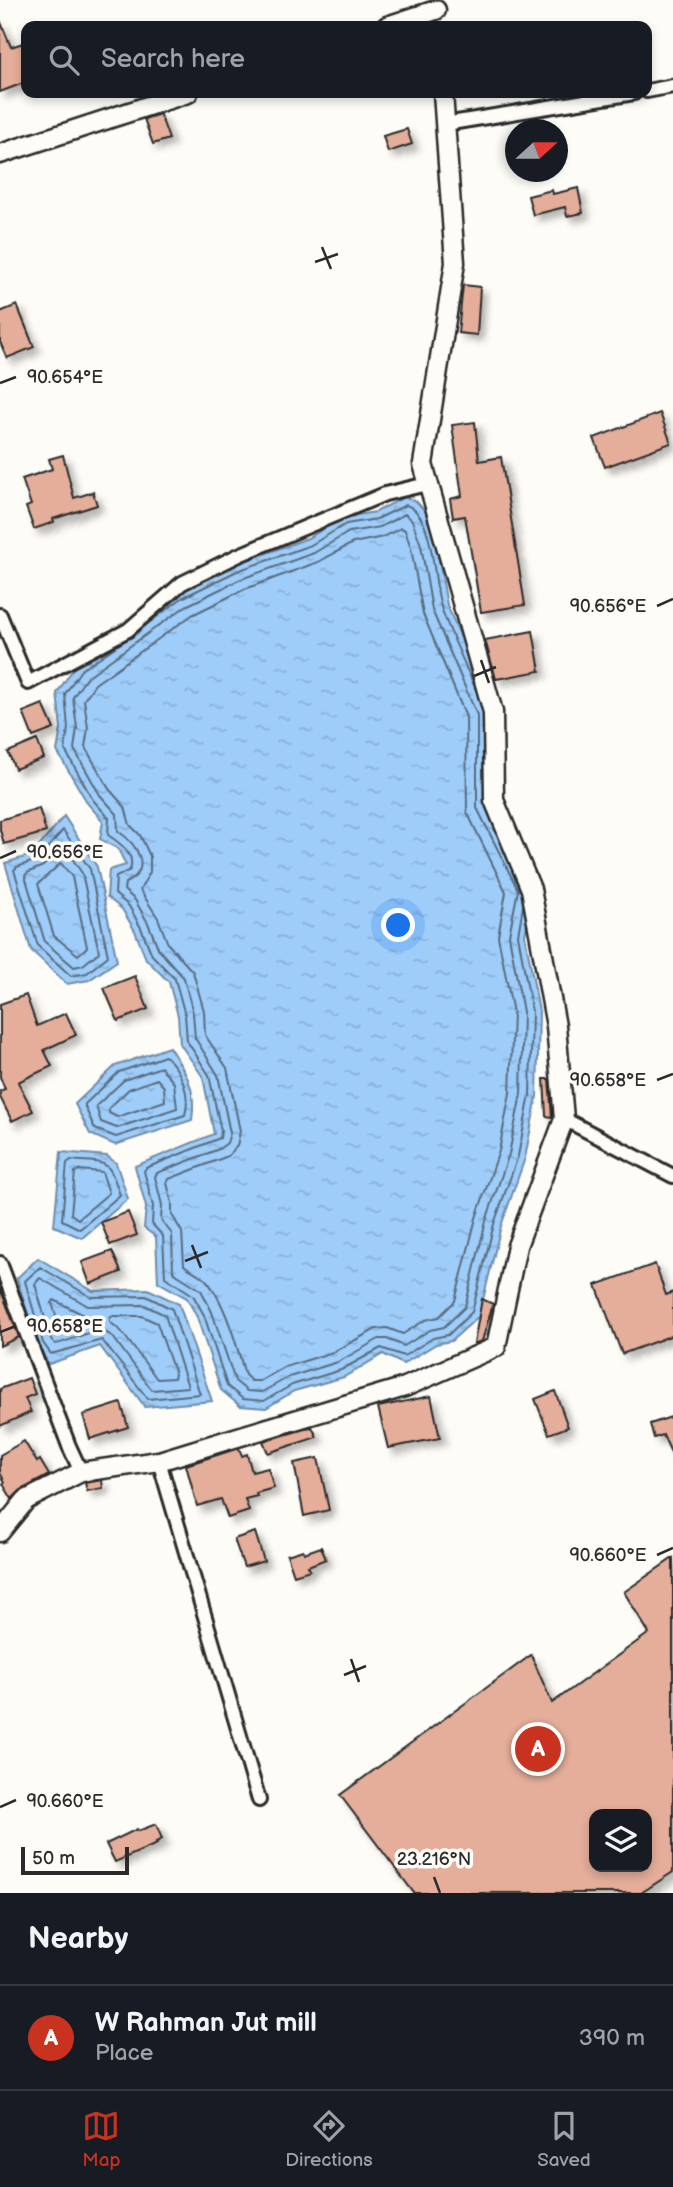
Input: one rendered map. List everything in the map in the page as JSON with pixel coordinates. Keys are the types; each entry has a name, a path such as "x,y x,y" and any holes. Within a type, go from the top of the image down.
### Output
{"street":[{"path":"404,21 435,12"},
{"path":"652,90 673,86"},
{"path":"0,154 173,98"},
{"path":"0,1532 26,1500 80,1472 159,1461 405,1387 496,1347 517,1246 564,1119 555,1026 531,889 494,800 493,712 423,464 455,263 443,98"},
{"path":"445,124 604,98"},
{"path":"0,615 28,683 128,630 182,583 239,555 385,495 427,484"},
{"path":"564,1119 673,1176"},
{"path":"0,1263 80,1472"},
{"path":"159,1461 260,1800"}],"water":[{"path":"404,497 416,501 426,512 436,542 447,605 493,712 493,806 534,888 525,935 539,1011 537,1096 525,1158 501,1226 479,1316 451,1341 436,1344 403,1364 383,1354 344,1377 294,1391 266,1408 240,1406 221,1390 197,1317 187,1298 158,1282 156,1237 144,1228 146,1207 135,1166 214,1134 203,1077 180,1044 178,1016 169,982 146,959 135,931 122,909 107,897 109,870 126,865 118,849 100,839 103,821 88,804 57,751 61,728 57,693 75,666 178,592 234,565 308,538 344,517 376,512"},
{"path":"64,816 97,867 117,961 89,980 67,984 31,950 5,863 32,855"},
{"path":"169,1047 189,1081 193,1099 192,1120 115,1145 90,1134 75,1104 115,1066"},
{"path":"61,1152 107,1156 116,1163 128,1199 82,1238 54,1226"},
{"path":"38,1258 93,1291 148,1289 179,1304 212,1401 145,1407 100,1346 49,1364 37,1346 17,1278"}],"building":[{"path":"0,20 11,47 21,44 21,84 0,92"},
{"path":"160,114 169,139 153,144 144,119"},
{"path":"407,129 412,144 388,152 383,136"},
{"path":"578,188 583,213 567,216 565,207 533,215 528,196 552,190 553,194"},
{"path":"463,285 480,287 477,335 458,333"},
{"path":"17,305 34,347 7,358 0,342 0,312"},
{"path":"660,413 671,443 605,467 594,438"},
{"path":"475,422 479,461 501,457 525,605 481,612 465,516 453,518 450,499 462,496 452,425"},
{"path":"63,455 74,498 93,492 97,505 53,519 54,522 34,529 26,507 31,505 22,479 52,469 49,459"},
{"path":"533,631 540,671 496,679 485,640"},
{"path":"43,704 54,729 33,737 23,712"},
{"path":"37,740 44,758 15,769 8,752"},
{"path":"39,808 46,832 4,844 0,820"},
{"path":"135,976 148,1009 118,1021 104,988"},
{"path":"26,995 37,1026 66,1013 76,1035 44,1050 52,1066 18,1082 33,1111 12,1121 0,1097 0,1091 5,1089 0,1077 0,1004"},
{"path":"544,1079 549,1079 552,1117 546,1116"},
{"path":"128,1212 137,1235 110,1245 101,1222"},
{"path":"112,1251 121,1272 90,1284 82,1262"},
{"path":"655,1264 666,1295 673,1292 673,1335 622,1354 596,1285"},
{"path":"0,1288 19,1337 0,1346"},
{"path":"482,1299 493,1304 482,1341 474,1343"},
{"path":"29,1378 35,1394 25,1398 31,1412 0,1426 0,1389"},
{"path":"555,1391 568,1427 549,1434 535,1399"},
{"path":"431,1396 440,1438 388,1448 378,1407"},
{"path":"121,1403 128,1427 90,1439 83,1415"},
{"path":"671,1417 673,1457 663,1435 654,1438 650,1424"},
{"path":"312,1427 317,1437 268,1453 263,1441"},
{"path":"24,1441 49,1475 21,1490 12,1499 0,1473 0,1455"},
{"path":"239,1448 242,1456 247,1454 252,1472 268,1468 274,1488 245,1499 249,1511 228,1518 221,1499 197,1506 186,1465"},
{"path":"318,1458 329,1510 304,1516 294,1463"},
{"path":"102,1480 103,1488 87,1491 85,1483"},
{"path":"255,1532 264,1561 244,1567 234,1539"},
{"path":"321,1547 326,1559 308,1566 310,1570 294,1575 287,1555"},
{"path":"673,1558 673,1872 641,1893 414,1893 340,1795 531,1655 552,1703 649,1633 624,1592"},
{"path":"156,1824 162,1839 156,1842 157,1844 115,1862 106,1844 137,1829 138,1831"}],"place":[{"name":"W Rahman Jut mill","path":"538,1749"}]}
